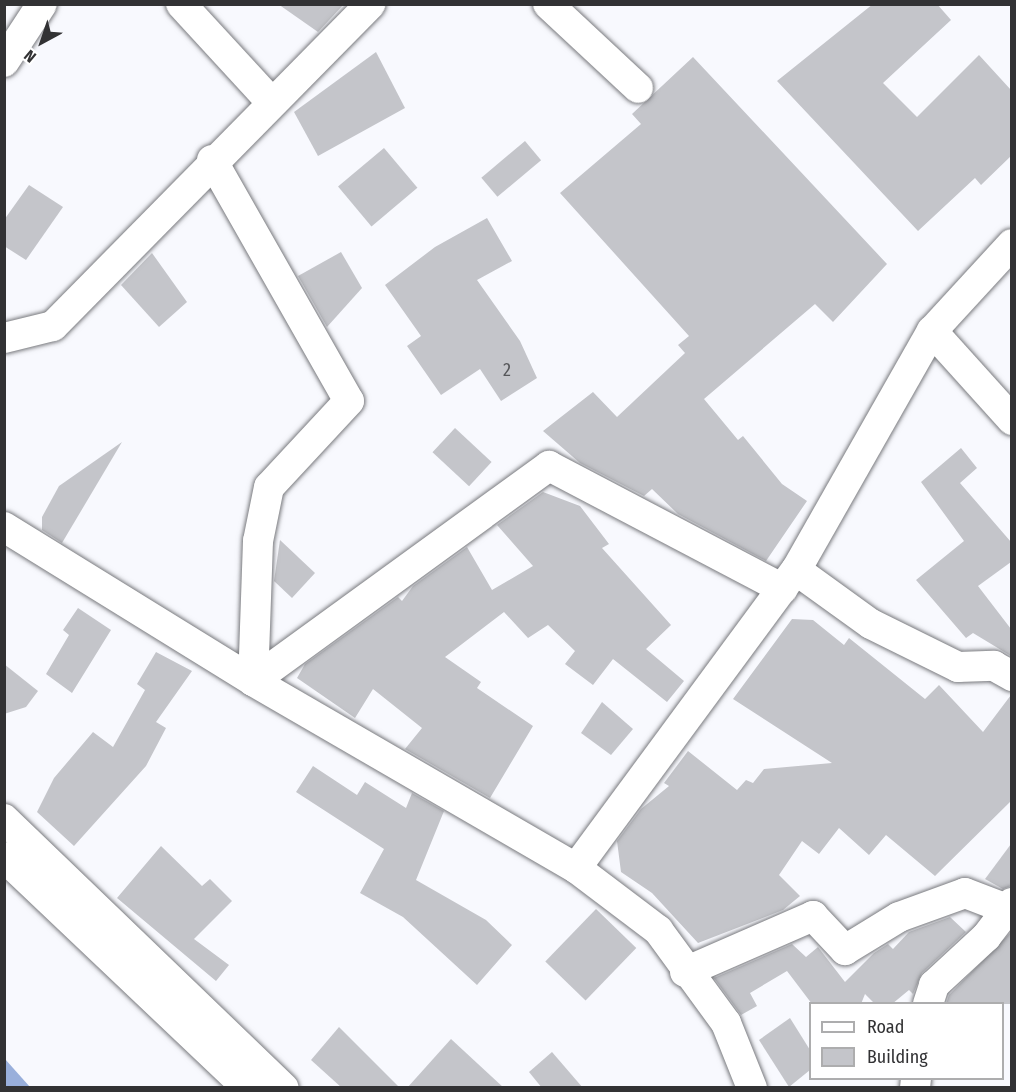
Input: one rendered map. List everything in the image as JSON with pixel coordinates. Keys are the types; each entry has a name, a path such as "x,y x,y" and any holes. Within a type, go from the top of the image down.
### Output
{"street":[{"path":"4,62 42,4"},
{"path":"181,4 271,102"},
{"path":"4,338 53,326 212,160 370,4"},
{"path":"548,4 638,88"},
{"path":"212,160 349,401 269,487 258,541 253,681"},
{"path":"576,868 790,580 932,331 1011,244"},
{"path":"932,331 1011,420"},
{"path":"253,681 549,466 790,580 871,624 958,667 994,666 1011,676"},
{"path":"4,527 253,681 576,868 657,930 685,972 726,1023 752,1088"},
{"path":"4,819 284,1088"},
{"path":"4,857 247,1088"},
{"path":"685,972 813,916 845,950 900,917 965,893 1008,905 986,937 934,986 929,1002"}],"water":[{"path":"5,1059 30,1087 5,1087"}],"building":[{"path":"278,4 344,4 318,32"},
{"path":"873,4 937,4 951,20 883,83 917,117 979,55 1011,90 1011,156 981,185 975,178 918,231 777,81"},
{"path":"376,52 405,108 318,156 294,112"},
{"path":"693,57 887,264 833,322 815,304 704,399 738,440 743,436 782,484 807,501 766,561 678,514 652,489 644,496 580,463 543,431 593,392 617,417 685,353 678,345 689,336 560,193 641,124 632,114"},
{"path":"525,141 541,160 497,197 481,178"},
{"path":"384,148 417,188 371,226 338,187"},
{"path":"29,185 63,207 26,260 4,246 4,220"},
{"path":"487,218 512,261 477,280 520,341 537,378 501,401 480,369 441,395 407,346 421,336 385,285 435,247"},
{"path":"341,252 362,288 327,327 298,276"},
{"path":"152,253 187,302 159,327 121,285"},
{"path":"455,428 492,462 469,486 432,452"},
{"path":"122,442 62,543 42,530 42,517 59,486"},
{"path":"961,448 977,468 960,483 1011,542 1011,562 978,586 1011,629 1011,656 973,633 966,638 916,580 964,541 921,482"},
{"path":"543,492 580,506 609,544 602,548 671,625 646,649 684,681 667,702 613,659 593,685 565,664 575,651 548,625 528,638 504,612 445,657 481,682 477,688 533,726 490,798 405,749 422,728 373,689 355,718 297,678 305,664 398,597 402,601 413,586 467,547 492,590 533,566 497,525"},
{"path":"280,540 315,573 292,598 274,581"},
{"path":"78,608 111,630 72,693 46,674 69,635 63,630"},
{"path":"792,619 813,620 844,645 849,638 925,699 939,685 983,732 1011,695 1011,801 935,876 886,835 869,855 839,828 819,854 802,841 779,875 800,896 783,910 698,943 652,893 621,872 617,841 641,809 669,786 664,783 688,751 737,790 746,780 753,783 764,769 832,763 733,699"},
{"path":"156,652 192,671 156,722 166,728 146,766 74,846 37,812 54,778 93,732 113,747 145,690 137,684"},
{"path":"4,664 38,691 26,707 4,714"},
{"path":"602,702 633,729 611,755 581,733"},
{"path":"313,766 357,795 365,782 406,808 412,793 444,811 416,880 486,920 512,945 477,985 403,917 360,893 384,849 296,792"},
{"path":"1011,844 1011,886 1003,889 985,879"},
{"path":"161,846 202,886 210,879 232,901 194,939 229,965 216,981 117,898"},
{"path":"596,909 636,948 586,1000 545,962"},
{"path":"950,917 966,932 922,973 913,994 909,990 894,1002 873,1002 865,994 862,1002 810,1002 787,971 750,993 757,1006 741,1015 714,978 792,944 806,957 818,947 845,982 874,953 888,944 893,949 909,932"},
{"path":"1011,932 1011,1004 947,1002 949,995"},
{"path":"790,1018 809,1048 809,1071 789,1087 759,1040"},
{"path":"339,1027 400,1088 342,1088 311,1060"},
{"path":"451,1039 504,1088 407,1088"},
{"path":"552,1052 583,1088 542,1088 529,1072"}]}
